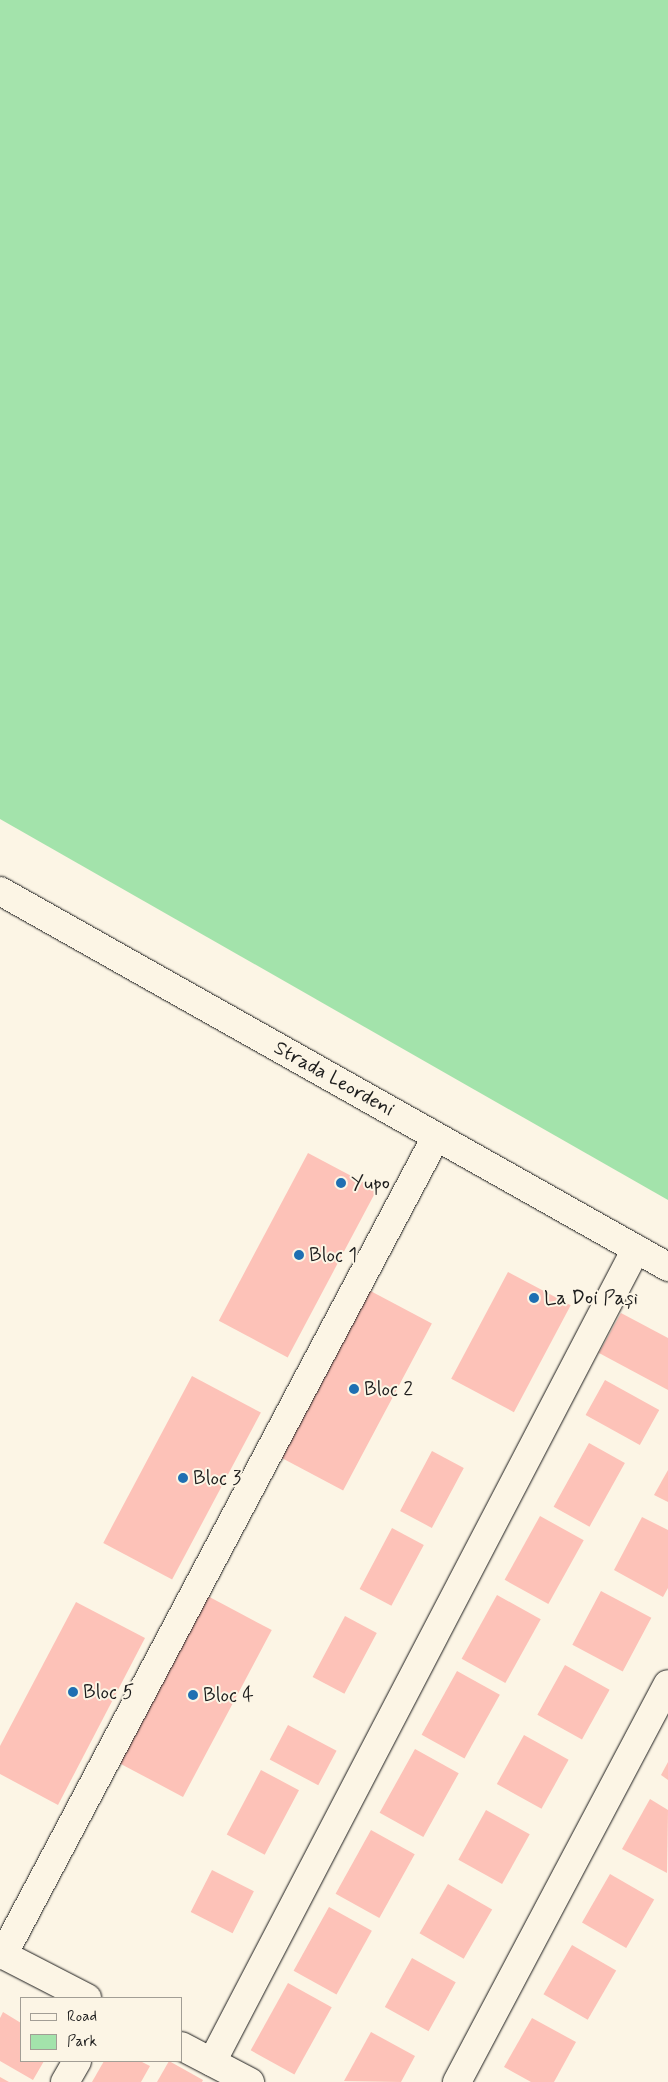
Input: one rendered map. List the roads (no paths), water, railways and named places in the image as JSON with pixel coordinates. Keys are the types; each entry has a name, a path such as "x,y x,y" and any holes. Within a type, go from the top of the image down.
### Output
{"street":[{"name":"Strada Leordeni","path":"0,891 668,1267"},
{"path":"85,1997 2,1954 436,1137"},
{"path":"212,2062 636,1249"},
{"path":"458,2082 668,1684"},
{"path":"182,2047 250,2082"},
{"path":"65,2082 76,2062"}],"place":[{"name":"Yupo","path":"341,1183"},
{"name":"Bloc 1","path":"299,1255"},
{"name":"La Doi Pași","path":"534,1298"},
{"name":"Bloc 2","path":"354,1389"},
{"name":"Bloc 3","path":"183,1478"},
{"name":"Bloc 5","path":"73,1692"},
{"name":"Bloc 4","path":"193,1695"}]}
